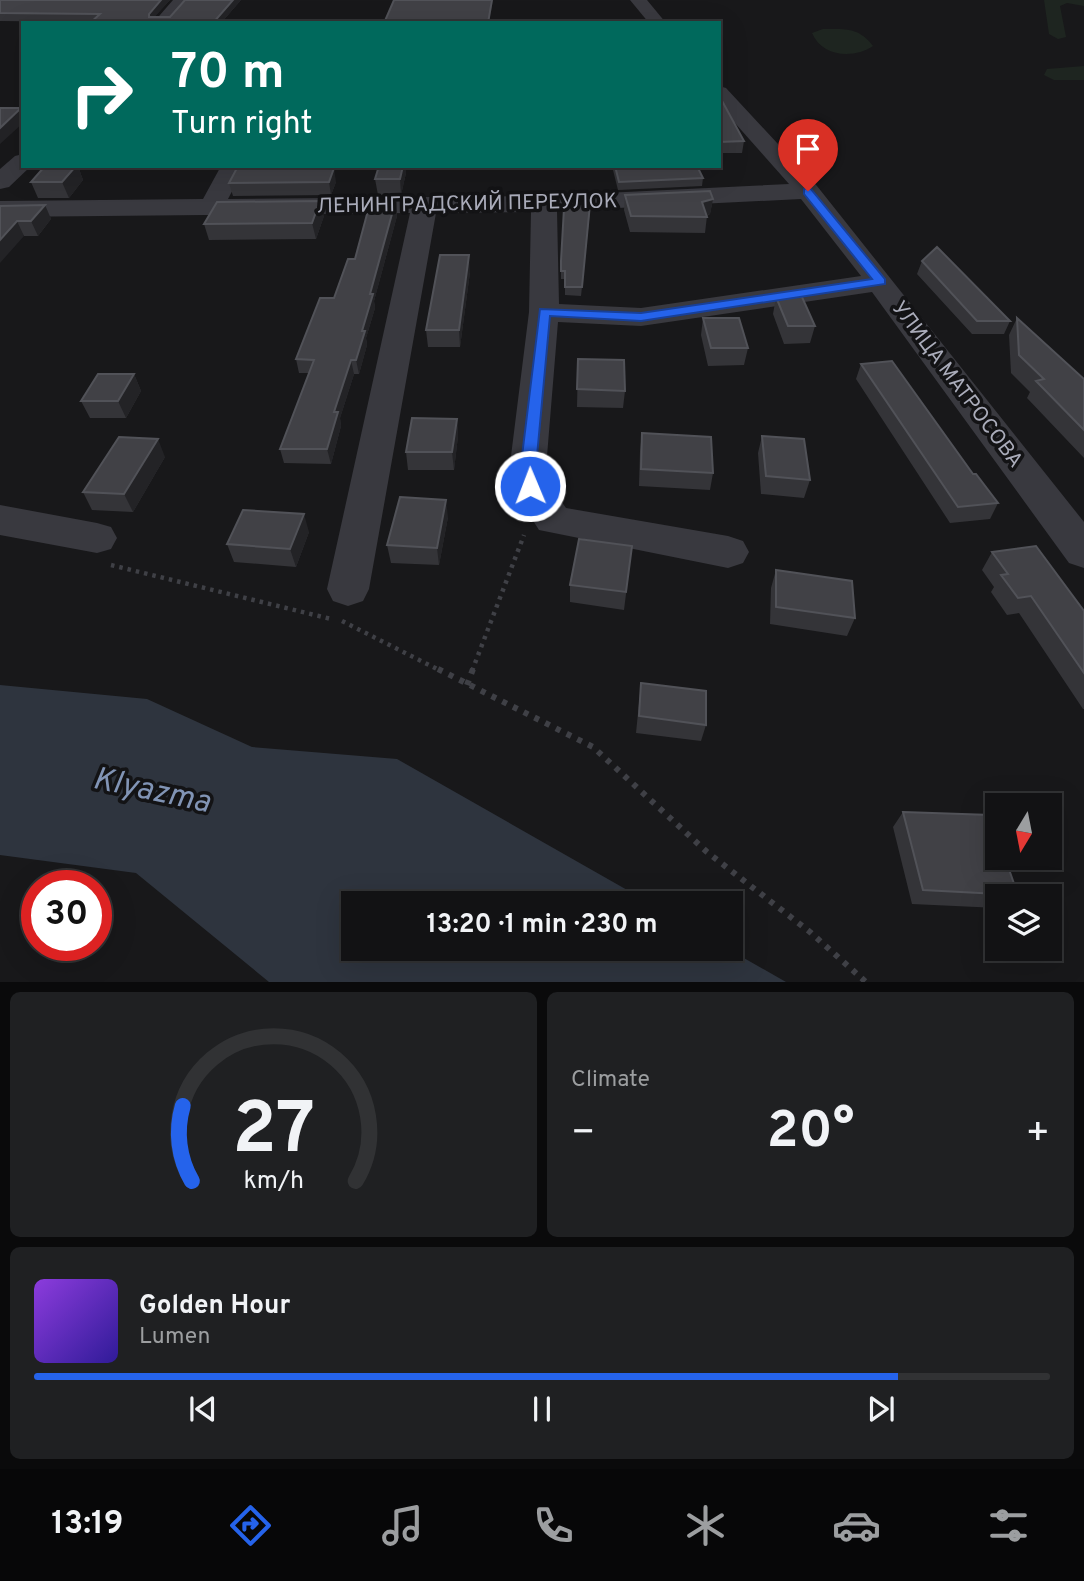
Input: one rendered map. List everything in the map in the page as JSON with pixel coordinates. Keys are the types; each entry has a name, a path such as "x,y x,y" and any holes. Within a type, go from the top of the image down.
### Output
{"street":[{"path":"163,21 182,0"},
{"path":"638,0 656,21"},
{"name":"УЛИЦА МАТРОСОВА","path":"721,94 808,191 1084,552"},
{"path":"0,182 21,162"},
{"path":"211,208 232,168"},
{"name":"ЛЕНИНГРАДСКИЙ ПЕРЕУЛОК","path":"0,209 544,204 808,191"},
{"path":"544,204 544,312 529,456 530,486 552,520 728,552"},
{"path":"345,606 424,206"},
{"path":"544,312 641,317 880,282"},
{"path":"0,520 97,538"}],"path":[{"path":"467,685 538,498"},
{"path":"97,538 90,560 345,606 467,685 593,747 707,852 810,932 867,982"}],"shaded area":[{"path":"1044,0 1084,0 1084,6 1067,3 1060,6 1066,37 1058,39 1049,34"},
{"path":"823,29 857,32 873,46 857,53 831,51 823,47 812,33"},
{"path":"1084,66 1084,80 1054,80 1044,75 1047,69"}],"water":[{"name":"Klyazma","path":"0,685 147,699 252,747 397,759 629,891 341,891 341,961 743,961 743,958 786,982 269,982 136,873 0,855"}],"building":[{"path":"0,0 161,0 149,17 170,17 185,0 233,0 215,21 92,21 100,14 0,13"},
{"path":"394,0 492,0 488,21 385,21"},
{"path":"721,99 744,141 721,142"},
{"path":"0,108 21,108 0,128"},
{"path":"43,168 74,168 62,182 31,182"},
{"path":"237,168 334,168 329,182 229,183"},
{"path":"378,168 403,168 400,179 375,179"},
{"path":"616,168 698,168 703,178 619,182"},
{"path":"710,191 713,199 702,202 707,217 631,216 625,195"},
{"path":"320,201 312,223 204,224 217,202"},
{"path":"370,203 395,203 370,294 373,294 362,331 365,331 356,360 351,360 334,412 338,412 327,449 280,449 314,360 296,359 320,298 334,298 348,259 355,259"},
{"path":"590,204 582,287 565,287 565,271 561,271 564,208"},
{"path":"45,205 31,221 17,221 0,240 0,206"},
{"path":"937,247 1010,321 977,321 922,261"},
{"path":"440,255 469,255 459,330 426,330"},
{"path":"776,297 802,297 815,326 788,326"},
{"path":"703,318 739,318 748,348 711,348"},
{"path":"1017,318 1084,379 1084,430 1036,381 1044,379 1019,355"},
{"path":"578,359 624,360 625,391 577,389"},
{"path":"892,361 973,474 976,474 998,503 958,507 861,364"},
{"path":"98,374 134,374 118,401 81,401"},
{"path":"412,418 457,419 452,452 406,452"},
{"path":"642,433 711,437 713,473 641,469"},
{"path":"762,436 804,439 810,480 766,476"},
{"path":"119,437 158,439 124,494 83,492"},
{"path":"400,497 446,500 437,548 387,545"},
{"path":"243,510 304,514 290,549 227,544"},
{"path":"579,539 632,546 626,592 570,585"},
{"path":"1036,546 1084,611 1084,673 1031,596 1018,598 1001,575 1008,574 992,552"},
{"path":"776,570 852,581 855,618 776,607"},
{"path":"641,683 706,691 706,725 639,716"},
{"path":"903,812 985,815 985,870 1009,870 1014,884 985,884 985,893 923,890"}],"route":[{"path":"530,486 529,456 544,312 641,317 880,282 808,191"}]}
